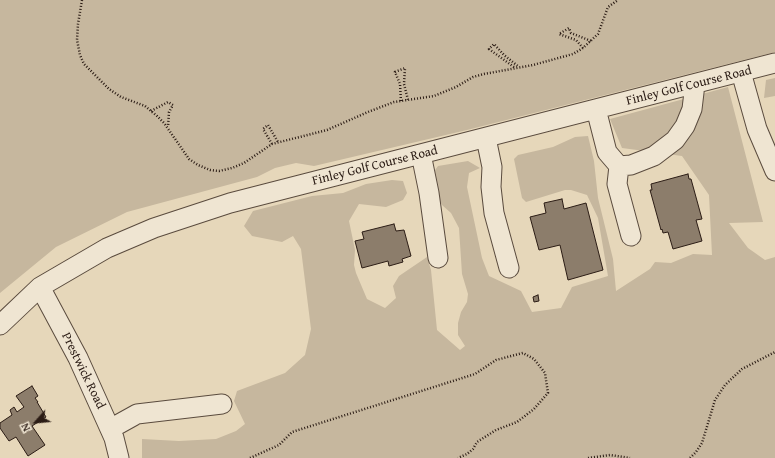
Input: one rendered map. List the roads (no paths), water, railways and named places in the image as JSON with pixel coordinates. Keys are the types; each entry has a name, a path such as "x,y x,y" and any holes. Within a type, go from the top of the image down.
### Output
{"street":[{"name":"Finley Golf Course Road","path":"0,325 40,286 107,248 154,228 230,203 775,63"},
{"path":"741,72 757,129 775,171"},
{"path":"619,166 631,165 654,156 675,140 685,126 692,109 695,84"},
{"path":"596,109 607,152 619,166"},
{"path":"486,138 492,167 491,187 494,213 509,268"},
{"path":"421,154 429,193 438,258"},
{"path":"619,166 616,184 631,236"},
{"name":"Prestwick Road","path":"40,286 78,358 114,438 119,458"},
{"path":"110,430 137,414 222,404"}]}
